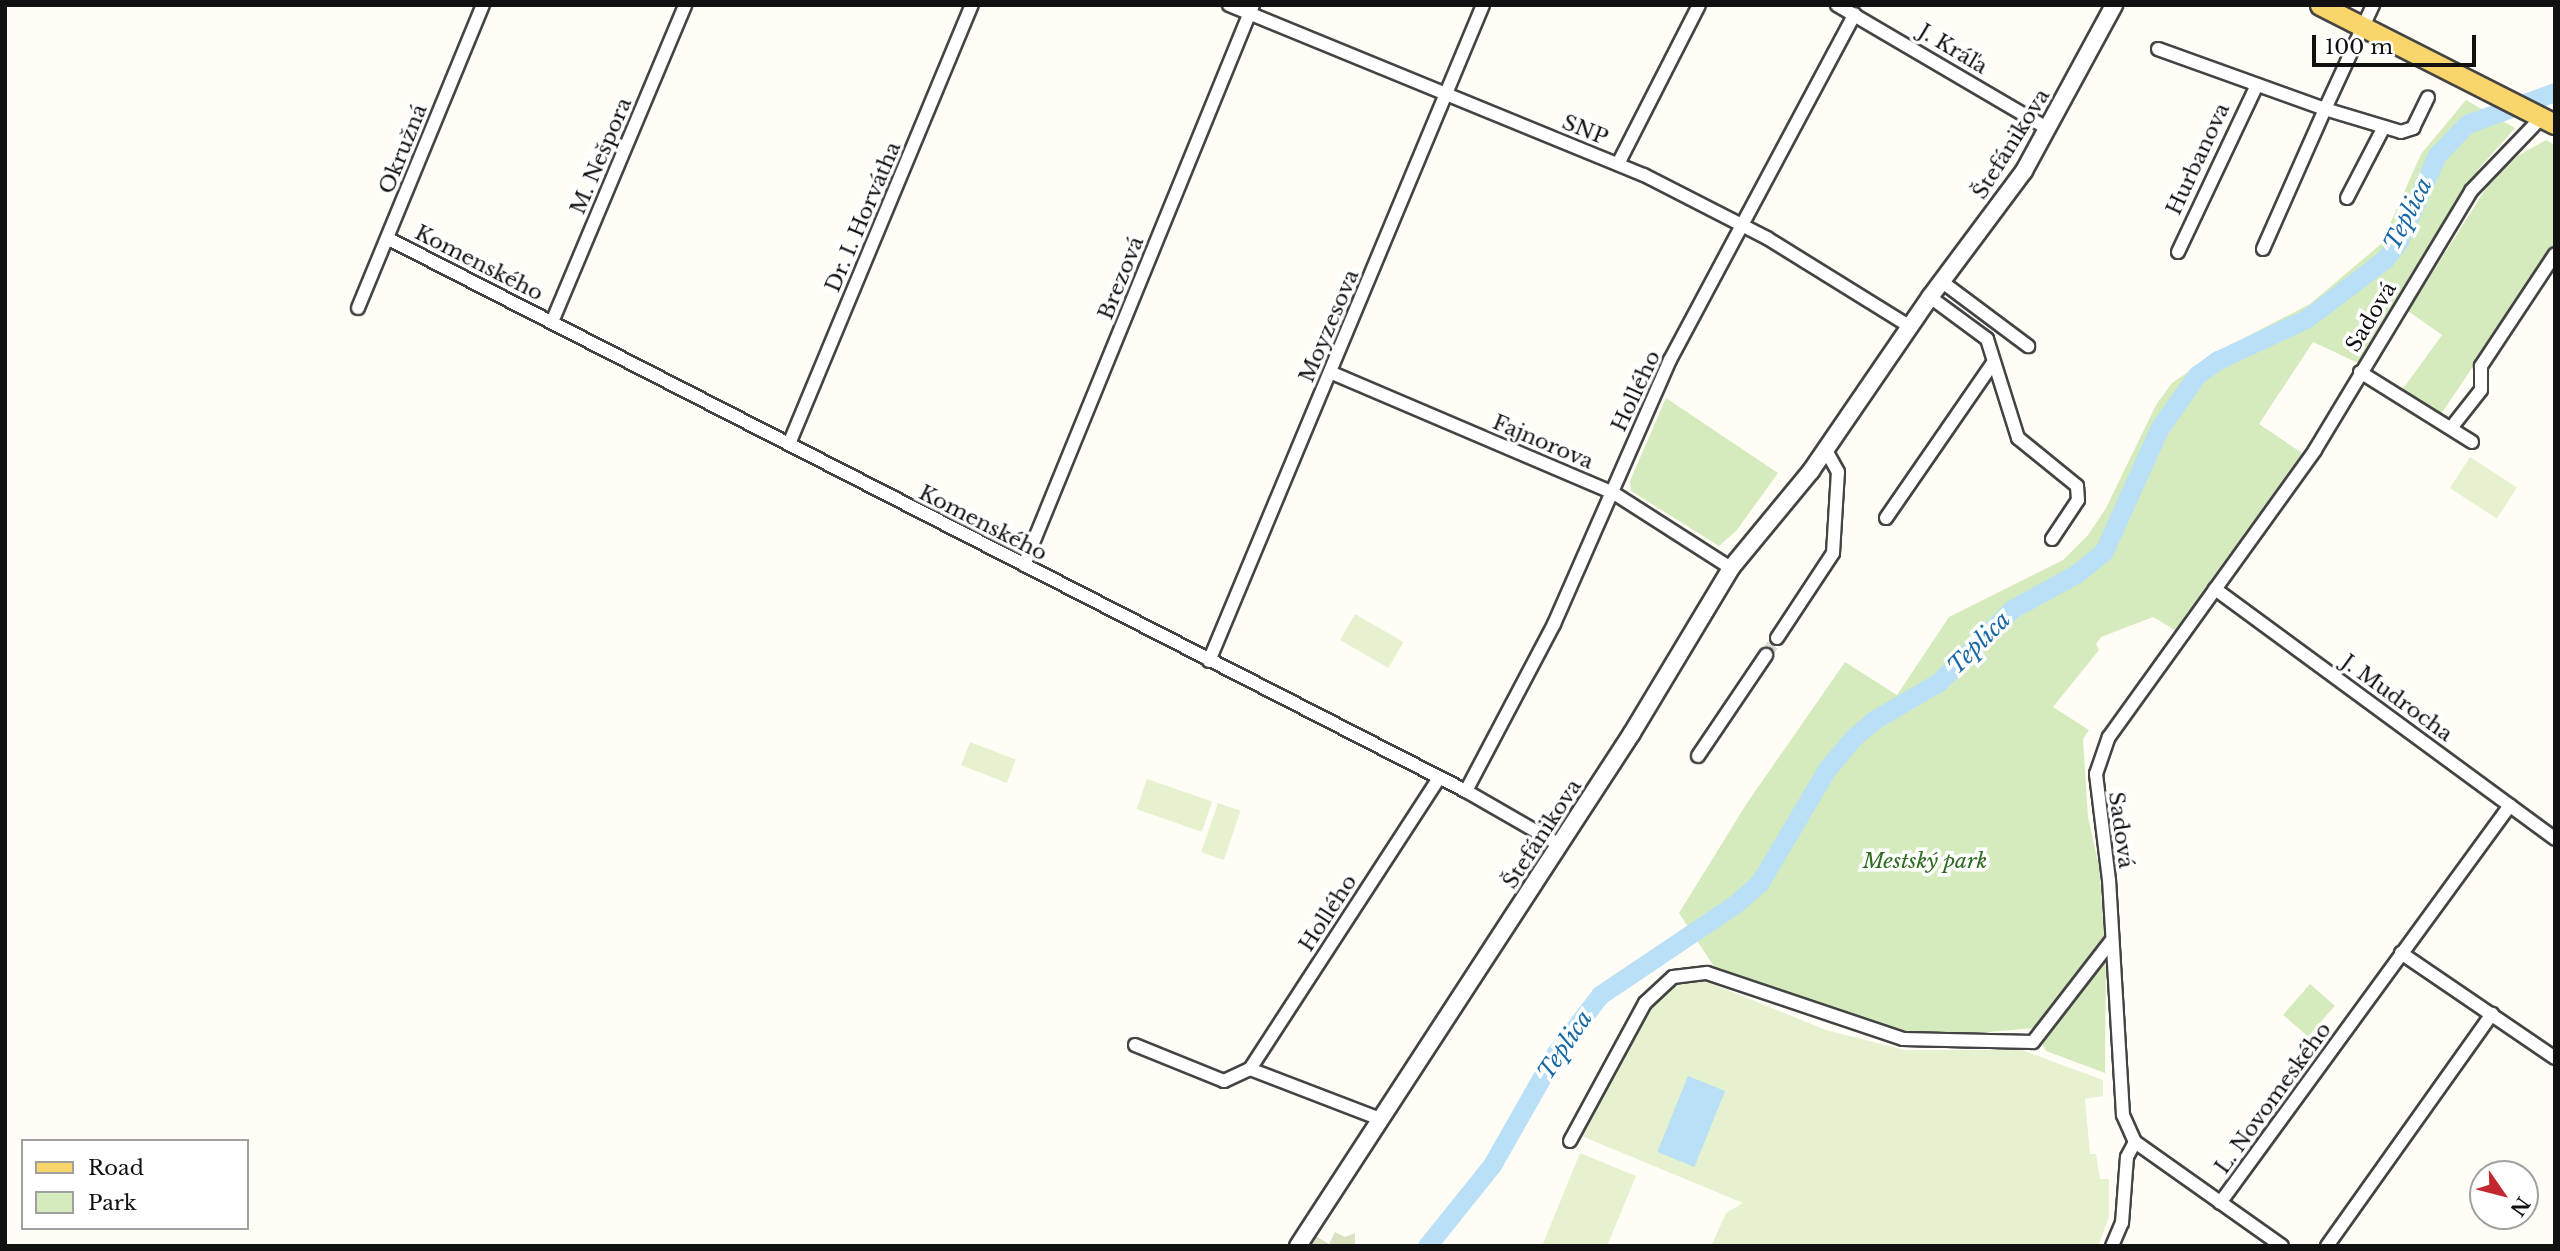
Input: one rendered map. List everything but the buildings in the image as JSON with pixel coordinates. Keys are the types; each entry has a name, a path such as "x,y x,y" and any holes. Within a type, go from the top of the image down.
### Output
{"main road":[{"path":"2320,5 2542,118"}],"street":[{"name":"Okružná","path":"358,308 483,5"},
{"name":"M. Nešpora","path":"552,322 685,5"},
{"name":"Dr. I. Horvátha","path":"789,444 972,5"},
{"name":"SNP","path":"1229,5 1252,10 1446,94 1618,164 1745,226 1909,326"},
{"name":"Moyzesova","path":"1209,661 1483,5"},
{"path":"1618,164 1699,5"},
{"name":"J. Kráľa","path":"1837,5 2048,128"},
{"name":"Štefánikova","path":"1298,1246 1560,845 1731,568 1826,450 1909,326 2015,184 2114,5"},
{"path":"2263,249 2373,5"},
{"name":"Brezová","path":"1024,565 1252,10"},
{"name":"Hollého","path":"1466,791 1554,624 1670,360 1745,226 1855,14"},
{"name":"Hurbanova","path":"2158,49 2325,109 2400,132 2413,128 2428,97"},
{"name":"Hurbanova","path":"2178,252 2257,85"},
{"name":"Sadová","path":"2135,1142 2123,1115 2109,880 2095,790 2100,758 2109,737 2315,450 2472,191 2542,118"},
{"path":"2347,198 2384,127"},
{"name":"Komenského","path":"387,238 1466,791 1560,845"},
{"path":"2451,428 2482,390 2481,366 2555,254"},
{"path":"1941,281 2028,346"},
{"path":"1886,518 1993,363 1994,351 1987,339 1930,297"},
{"path":"1993,363 2003,380 2018,438 2077,486 2078,500 2052,539"},
{"name":"Fajnorova","path":"1330,372 1612,492 1731,568"},
{"name":"Sadová","path":"2360,372 2472,442"},
{"path":"1777,638 1833,553 1838,472 1826,450"},
{"name":"J. Mudrocha","path":"2216,589 2555,839"},
{"path":"1698,756 1766,655"},
{"name":"Hollého","path":"1250,1069 1439,778"},
{"name":"L. Novomeského","path":"2282,1246 2220,1203 2510,805"},
{"path":"1570,1141 1645,1003 1664,982 1682,974 1707,973 1903,1039 2033,1042 2111,941"},
{"path":"2401,953 2555,1058"},
{"path":"2327,1246 2492,1014"},
{"path":"1135,1045 1224,1081 1250,1069 1380,1119"},
{"path":"2112,1246 2122,1223 2127,1157 2135,1142 2220,1203"}],"green space":[{"name":"Mestský park","path":"2466,100 2515,128 2478,170 2358,363 2313,342 2259,424 2302,453 2175,630 2153,617 2101,637 2096,644 2099,650 2053,707 2089,730 2083,739 2088,817 2099,866 2106,955 2105,1073 2046,1051 2035,1028 1944,1036 1900,1030 1715,968 1679,913 1747,803 1845,662 1897,695 1949,617 2063,560 2088,535 2106,508 2156,405 2172,383 2217,352 2310,304 2381,244 2421,154"},
{"path":"2546,140 2555,145 2555,245 2439,417 2399,394 2442,335 2408,311 2490,182 2519,155"},
{"path":"1666,398 1778,473 1737,530 1719,546 1631,491 1630,481"},
{"path":"2470,457 2517,487 2497,519 2450,488"},
{"path":"1355,614 1403,642 1388,668 1340,640"},
{"path":"970,742 1016,760 1007,783 961,765"},
{"path":"1147,779 1212,801 1202,832 1137,809"},
{"path":"1218,803 1241,811 1224,860 1201,852"},
{"path":"1705,981 1826,1030 1905,1050 2022,1050 2103,1080 2103,1096 2085,1099 2090,1154 2096,1154 2100,1179 2109,1179 2109,1217 2098,1246 1711,1246 1726,1213 1743,1203 1579,1135 1653,1002 1680,983"},
{"path":"2310,984 2335,1006 2308,1037 2283,1015"},
{"path":"1580,1153 1636,1176 1607,1246 1542,1246"},
{"path":"1335,1232 1345,1237 1355,1233 1355,1246 1307,1246 1314,1235 1329,1244"}],"water":[{"path":"1688,1076 1725,1091 1694,1167 1657,1152"}],"waterway":[{"name":"Teplica","path":"1427,1246 1492,1165 1555,1054 1600,995 1734,905 1760,882 1827,769 1854,737 1874,720 1939,682 2012,609 2076,574 2104,551 2159,429 2197,375 2218,360 2306,319 2385,259 2399,241 2437,155 2467,124 2555,92"}],"tunnel":[{"path":"1766,655 1777,638"}]}
